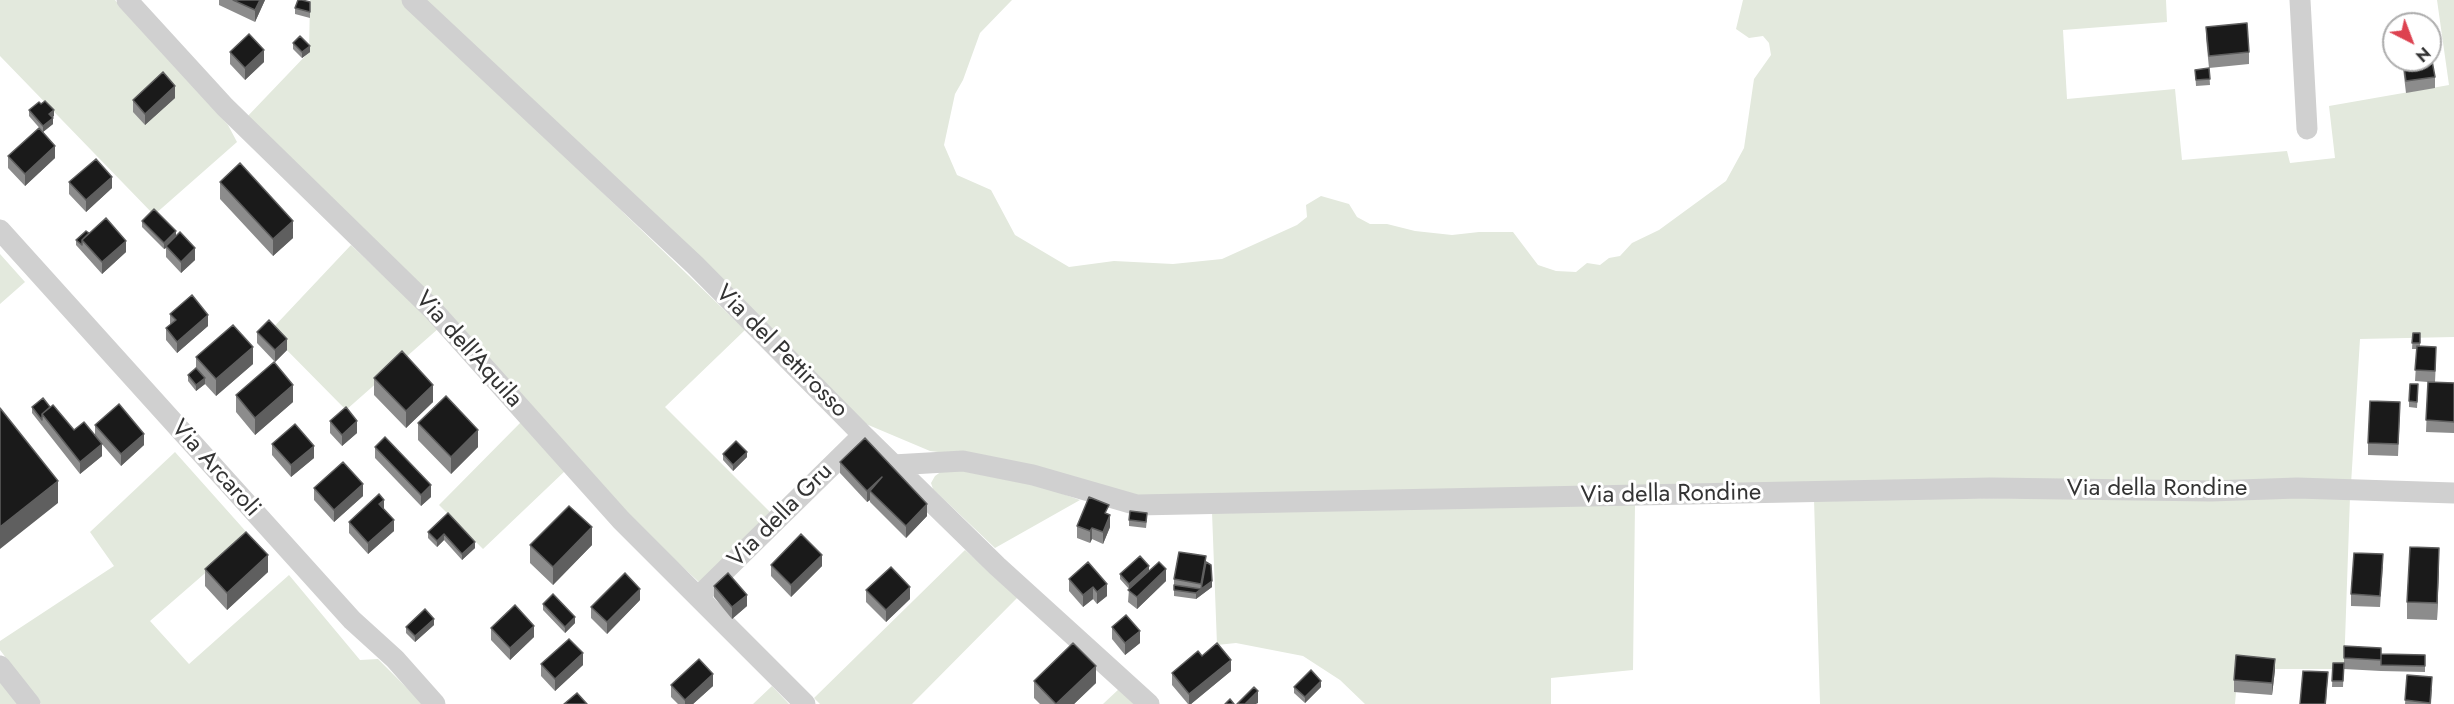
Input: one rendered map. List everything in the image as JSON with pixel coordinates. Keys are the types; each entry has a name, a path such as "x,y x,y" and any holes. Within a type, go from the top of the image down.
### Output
{"street":[{"name":"Via del Pettirosso","path":"412,0 695,265 893,465 997,566 1149,704"},
{"path":"2300,0 2307,129"},
{"name":"Via dell'Aquila","path":"129,1 225,107 433,310 621,520 805,704"},
{"name":"Via Arcaroli","path":"0,230 352,620 395,659 435,704"},
{"name":"Via della Gru","path":"698,597 863,435"},
{"name":"Via della Rondine","path":"893,465 963,461 1033,475 1137,505 1991,488 2211,491 2298,488 2454,493"},
{"path":"0,666 30,704"}],"shaded area":[{"path":"0,0 115,0 228,125 237,142 154,215 0,56"},
{"path":"310,0 403,0 745,330 665,407 770,512 700,583 625,514 245,119 309,52"},
{"path":"421,0 1012,0 980,33 963,80 955,94 944,145 957,175 991,190 1015,235 1069,267 1114,261 1173,264 1222,259 1297,225 1307,217 1306,205 1321,196 1349,204 1357,217 1370,224 1387,224 1415,231 1452,235 1513,232 1538,265 1556,271 1576,272 1587,263 1600,265 1609,258 1620,256 1632,243 1659,230 1726,181 1744,148 1754,79 1771,55 1769,43 1763,36 1749,38 1736,29 1743,0 2166,0 2167,22 2063,30 2067,99 2175,89 2182,160 2287,151 2290,163 2335,158 2329,106 2449,85 2442,35 2442,12 2439,12 2437,0 2454,0 2454,337 2360,339 2351,484 1140,498 961,455 930,451 866,424"},
{"path":"351,245 439,328 346,410 269,332"},
{"path":"0,254 25,282 0,304"},
{"path":"523,420 566,470 483,549 439,505"},
{"path":"175,452 249,535 150,621 189,664 289,575 360,660 378,659 423,704 41,704 0,650 0,641 114,566 90,532"},
{"path":"955,467 1032,483 1080,500 995,548 933,489 931,483 935,476"},
{"path":"2350,497 2344,669 2238,669 2235,704 1820,704 1814,499"},
{"path":"1635,504 1633,670 1551,678 1551,704 1365,704 1340,680 1303,656 1236,643 1217,645 1212,512"},
{"path":"965,550 1019,596 912,704 820,704 814,698"},
{"path":"0,681 18,704 0,704"},
{"path":"772,686 789,704 753,704"},
{"path":"1120,688 1136,704 1103,704"}],"building":[{"path":"233,0 260,0 255,10"},
{"path":"298,0 310,2 310,12 295,8"},
{"path":"2247,23 2249,52 2209,56 2206,27"},
{"path":"249,34 264,50 245,68 230,52"},
{"path":"300,36 310,46 302,52 293,43"},
{"path":"2209,68 2210,79 2196,80 2195,70"},
{"path":"163,72 175,86 145,114 133,100"},
{"path":"2405,72 2434,72 2435,77 2406,81"},
{"path":"45,101 54,110 49,114 53,118 43,126 29,110 39,102 41,104"},
{"path":"39,128 55,146 25,174 8,156"},
{"path":"96,159 112,177 86,200 69,182"},
{"path":"240,163 293,221 273,239 220,182"},
{"path":"154,209 176,231 164,243 142,221"},
{"path":"106,218 126,241 102,262 82,240"},
{"path":"86,231 89,233 82,240 82,245 76,240"},
{"path":"180,232 195,248 181,262 166,246"},
{"path":"192,295 208,315 177,342 166,328 176,320 170,314"},
{"path":"269,320 287,339 275,350 257,332"},
{"path":"233,325 253,347 216,379 196,357"},
{"path":"2413,333 2420,333 2420,343 2412,343"},
{"path":"2417,346 2436,347 2435,371 2415,370"},
{"path":"402,351 433,385 406,411 374,378"},
{"path":"274,362 293,385 255,418 236,395"},
{"path":"196,368 205,378 196,385 188,375"},
{"path":"2428,382 2454,383 2454,422 2426,420"},
{"path":"2410,384 2418,384 2417,402 2409,401"},
{"path":"446,396 478,430 451,457 418,423"},
{"path":"43,398 50,407 42,414 42,420 32,407"},
{"path":"2370,401 2400,402 2398,444 2368,443"},
{"path":"119,404 144,434 121,454 95,425"},
{"path":"53,405 74,430 84,422 102,444 80,462 42,414"},
{"path":"346,407 357,421 342,435 330,421"},
{"path":"0,408 58,481 0,527"},
{"path":"295,424 314,446 291,465 272,444"},
{"path":"385,437 431,485 421,495 375,447"},
{"path":"865,438 927,504 906,526 870,491 882,477 867,491 840,462"},
{"path":"736,441 747,452 733,465 723,454"},
{"path":"343,462 363,484 334,510 314,488"},
{"path":"379,494 384,500 379,504 394,520 368,543 349,522"},
{"path":"1089,497 1109,505 1105,513 1110,515 1103,532 1092,528 1090,531 1077,526"},
{"path":"569,506 592,527 553,567 530,545"},
{"path":"1130,511 1147,513 1146,522 1129,520"},
{"path":"448,513 475,542 462,554 444,534 437,541 428,532"},
{"path":"246,532 268,555 227,593 205,569"},
{"path":"801,534 822,555 791,585 771,565"},
{"path":"2410,547 2439,548 2437,603 2407,602"},
{"path":"1179,552 1206,556 1201,584 1174,579"},
{"path":"2354,553 2383,554 2380,596 2351,594"},
{"path":"1140,556 1149,566 1129,584 1120,574"},
{"path":"1088,562 1107,584 1097,592 1093,587 1083,595 1069,579"},
{"path":"1159,562 1166,569 1137,597 1128,590"},
{"path":"1206,562 1211,565 1212,581 1201,589"},
{"path":"891,567 910,587 886,610 866,590"},
{"path":"625,573 640,589 607,622 591,607"},
{"path":"728,573 747,595 732,607 714,586"},
{"path":"1174,585 1201,589 1196,593 1174,590"},
{"path":"553,594 575,617 565,627 543,604"},
{"path":"515,605 534,626 510,648 491,628"},
{"path":"425,609 434,619 415,636 406,627"},
{"path":"1126,615 1140,631 1125,643 1112,627"},
{"path":"569,639 583,653 555,679 541,664"},
{"path":"1073,643 1096,666 1056,704 1034,681"},
{"path":"1217,643 1231,660 1189,694 1172,673 1198,651 1202,656"},
{"path":"2344,646 2381,648 2381,660 2344,658"},
{"path":"2381,654 2425,655 2425,666 2381,665"},
{"path":"2236,655 2275,659 2272,683 2234,680"},
{"path":"699,659 713,674 685,700 671,685"},
{"path":"2333,663 2344,663 2343,681 2332,681"},
{"path":"1311,670 1321,681 1305,697 1294,687"},
{"path":"2303,671 2328,672 2325,704 2300,704"},
{"path":"2407,675 2432,677 2430,703 2405,700"},
{"path":"1254,687 1258,691 1245,704 1237,704"},
{"path":"577,693 587,704 564,704"}]}
